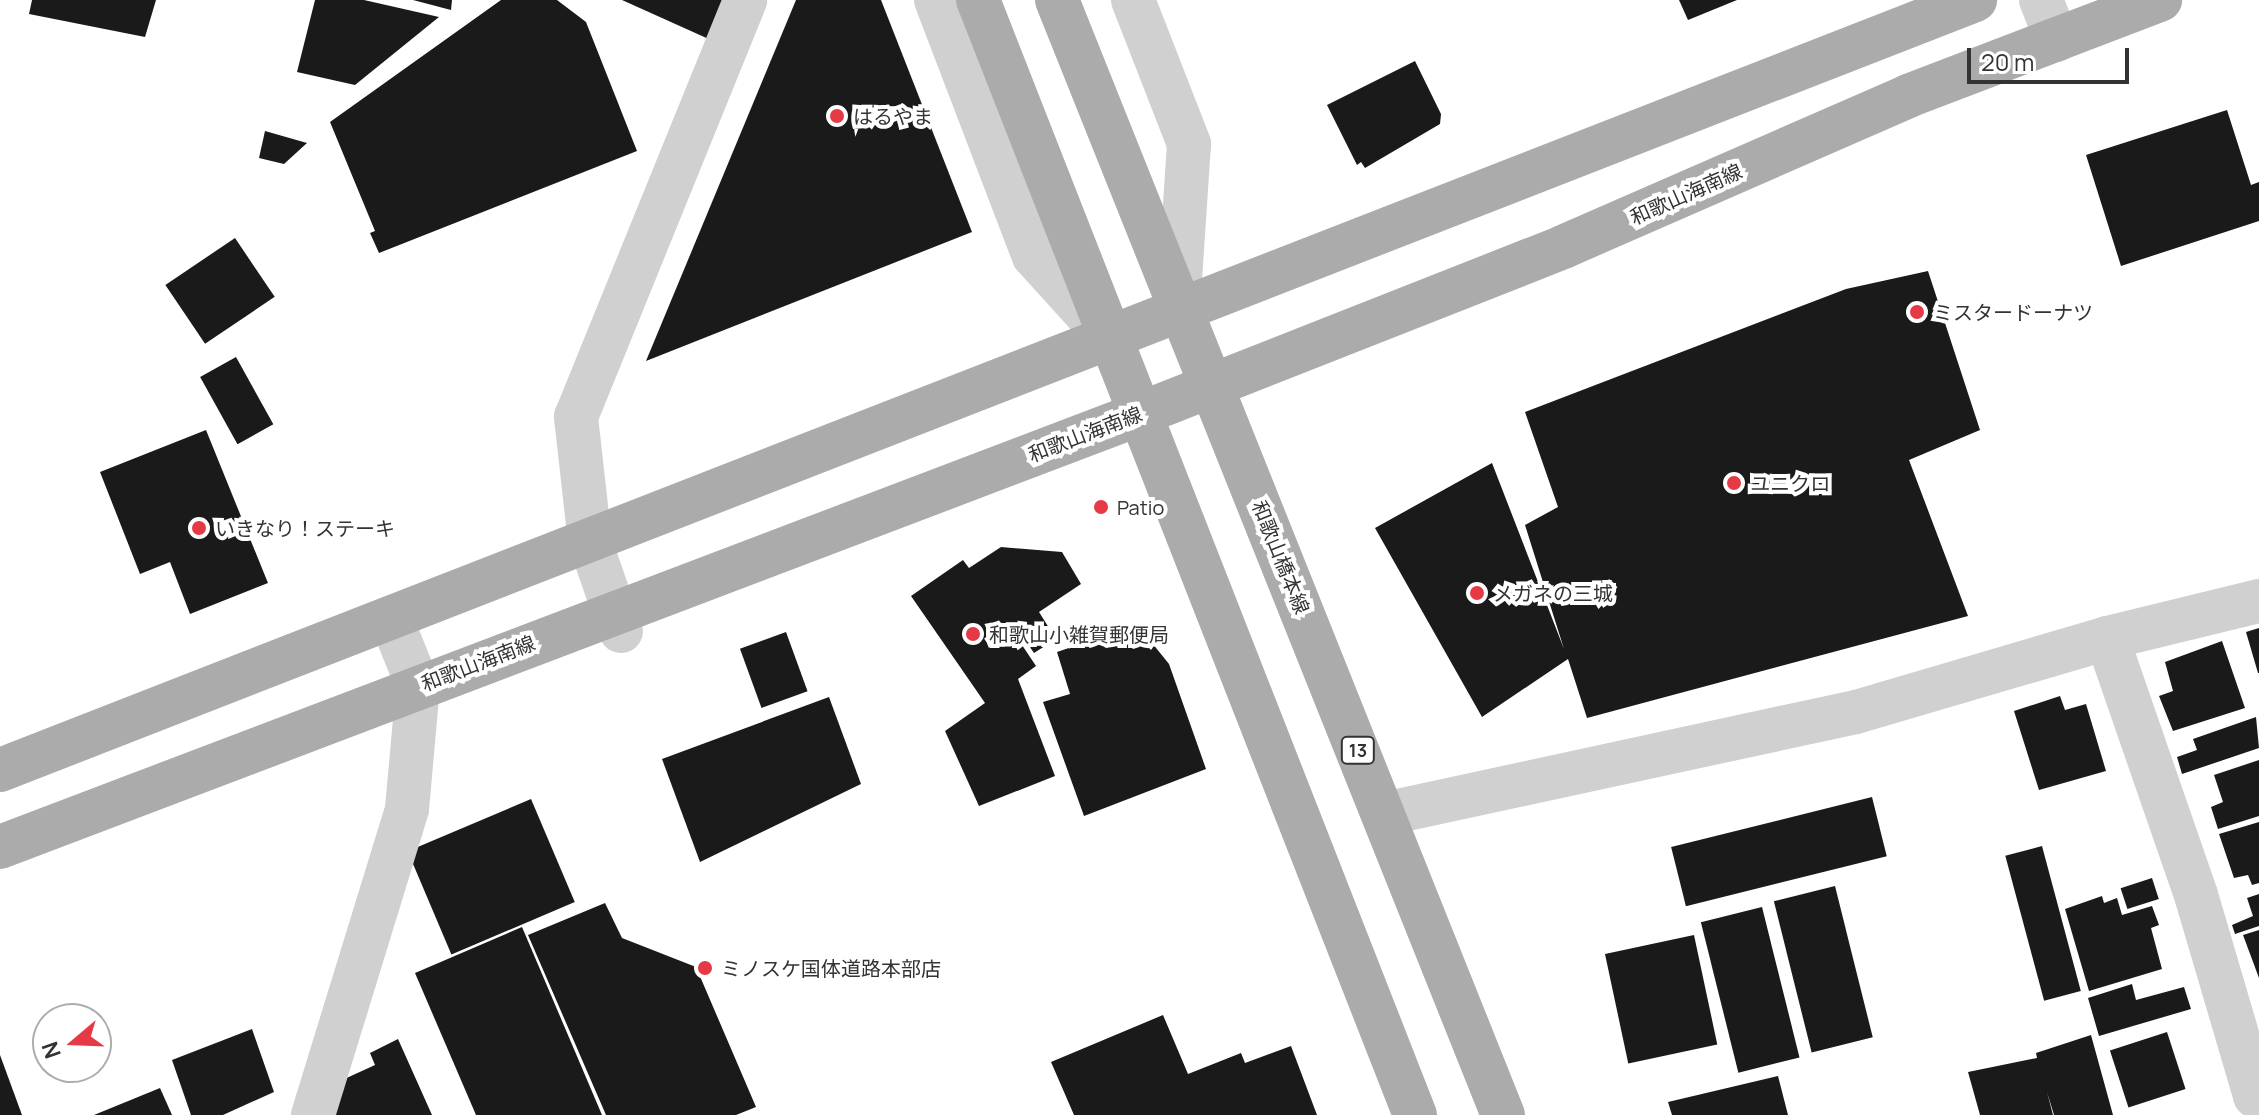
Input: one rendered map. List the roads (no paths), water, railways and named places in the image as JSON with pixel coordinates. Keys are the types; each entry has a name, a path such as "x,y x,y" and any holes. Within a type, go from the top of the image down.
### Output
{"main road":[{"path":"978,0 1137,415 1415,1115"},
{"name":"和歌山橋本線","path":"1057,0 1503,1115"},
{"path":"0,770 590,542 1178,308 1975,0"},
{"name":"和歌山海南線","path":"0,847 418,686 618,622 1563,247 1908,96 2160,0"}],"street":[{"path":"618,622 590,542 576,417 745,0"},
{"path":"936,0 1034,256 1108,338"},
{"path":"1133,0 1189,144 1178,308"},
{"path":"2041,0 2057,40"},
{"path":"1384,814 1856,712 2107,638 2259,601"},
{"path":"313,1115 407,809 418,686 391,619"},
{"path":"2107,638 2196,895 2255,1096 2259,1094"}],"place":[{"name":"はるやま","path":"837,116"},
{"name":"ミスタードーナツ","path":"1917,312"},
{"name":"ユニクロ","path":"1734,483"},
{"name":"Patio","path":"1101,507"},
{"name":"いきなり！ステーキ","path":"199,528"},
{"name":"メガネの三城","path":"1477,593"},
{"name":"和歌山小雑賀郵便局","path":"973,634"},
{"name":"ミノスケ国体道路本部店","path":"705,968"}]}
